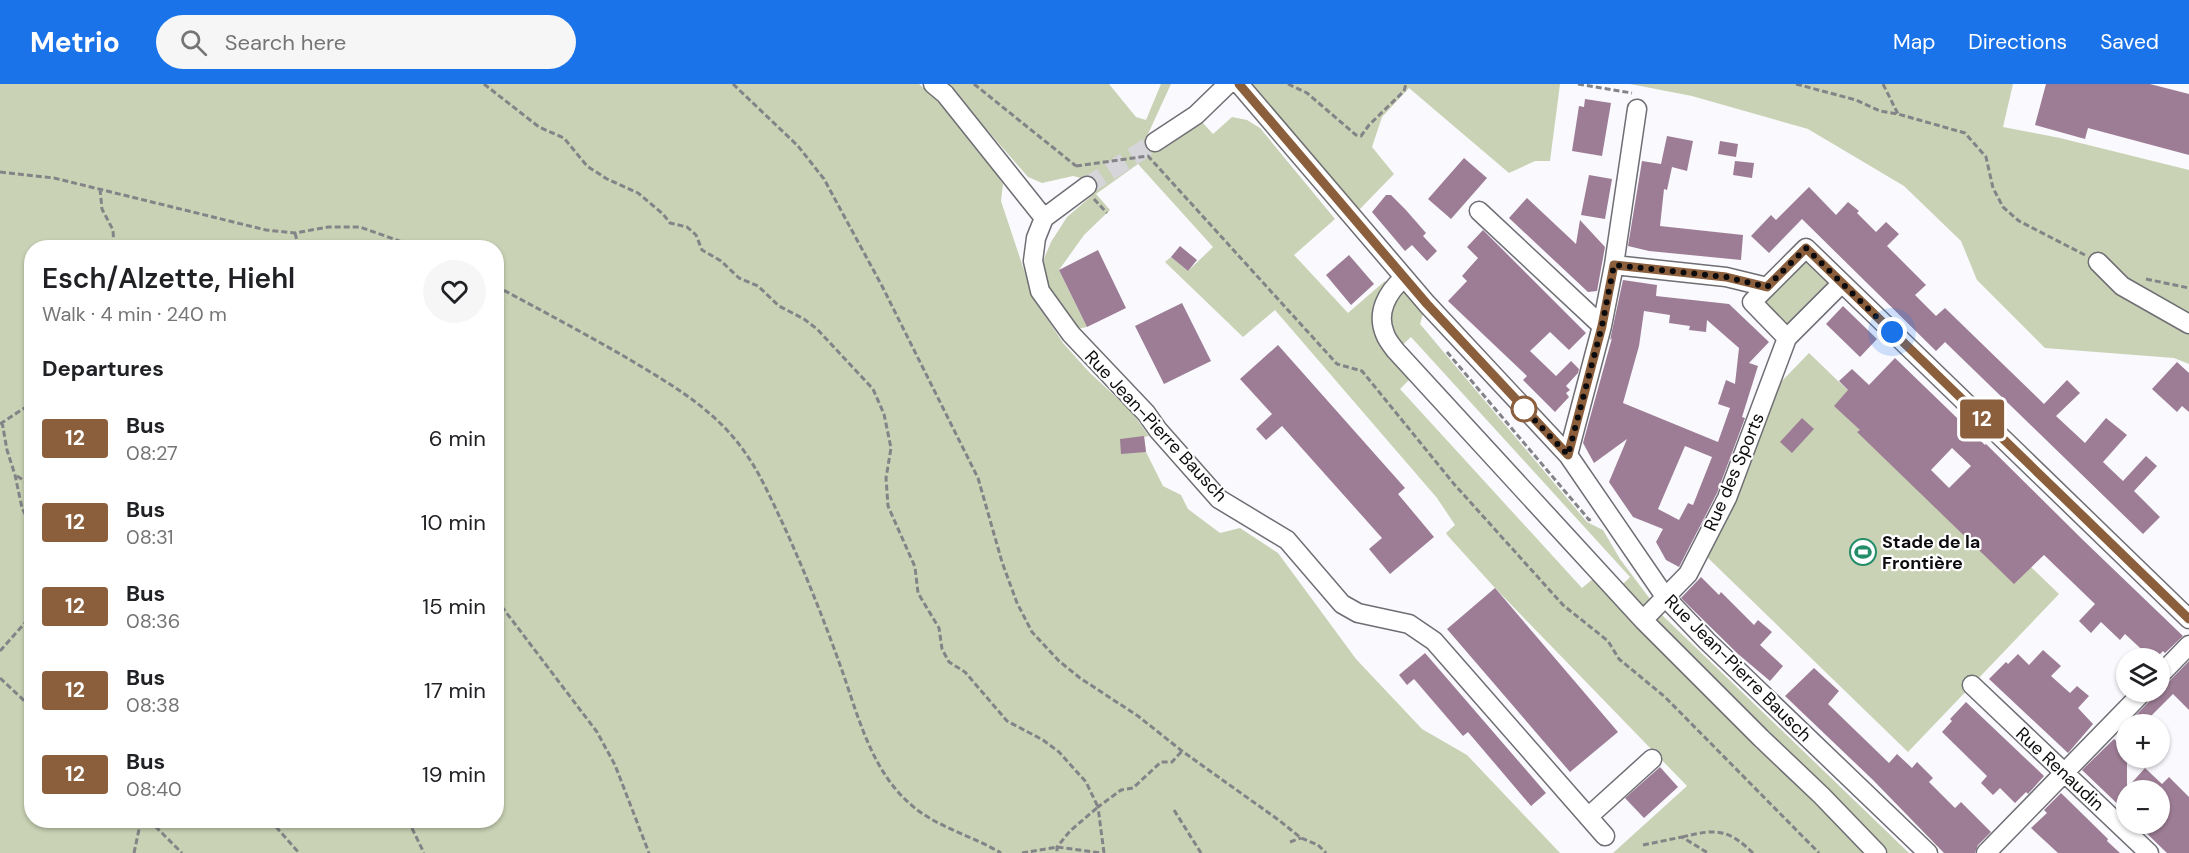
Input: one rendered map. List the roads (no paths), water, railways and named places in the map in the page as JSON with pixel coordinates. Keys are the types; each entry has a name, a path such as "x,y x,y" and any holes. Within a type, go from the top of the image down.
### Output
{"street":[{"path":"933,84 945,94 1044,218 1088,185"},
{"path":"1155,142 1196,115 1228,84"},
{"name":"Rue Jean-Pierre Bausch","path":"1239,84 1404,278 1568,455 1666,598 1707,641 1928,853"},
{"path":"1568,455 1602,326 1614,265 1637,109"},
{"path":"1479,211 1602,326"},
{"name":"Rue Jean-Pierre Bausch","path":"1044,218 1036,238 1033,261 1040,291 1071,334 1146,413 1218,499 1287,540 1342,604 1358,613 1409,624 1434,641 1605,836"},
{"path":"1842,283 1787,338 1752,302 1806,248 2189,619"},
{"path":"2098,262 2122,286 2189,324"},
{"path":"1614,265 1726,277 1767,287"},
{"path":"1404,278 1386,297 1381,316 1385,335 1396,351 1611,595 1643,620 1877,853"},
{"name":"Rue des Sports","path":"1643,620 1688,574 1727,498 1787,338"},
{"path":"2170,665 2189,645"},
{"name":"Rue Renaudin","path":"1972,685 2063,774 2149,853"},
{"path":"1986,853 2134,702"},
{"path":"1588,817 1652,759"}],"tunnel":[{"path":"1087,186 1155,142"}],"place":[{"name":"Stade de la Frontière","path":"1863,552"}]}
